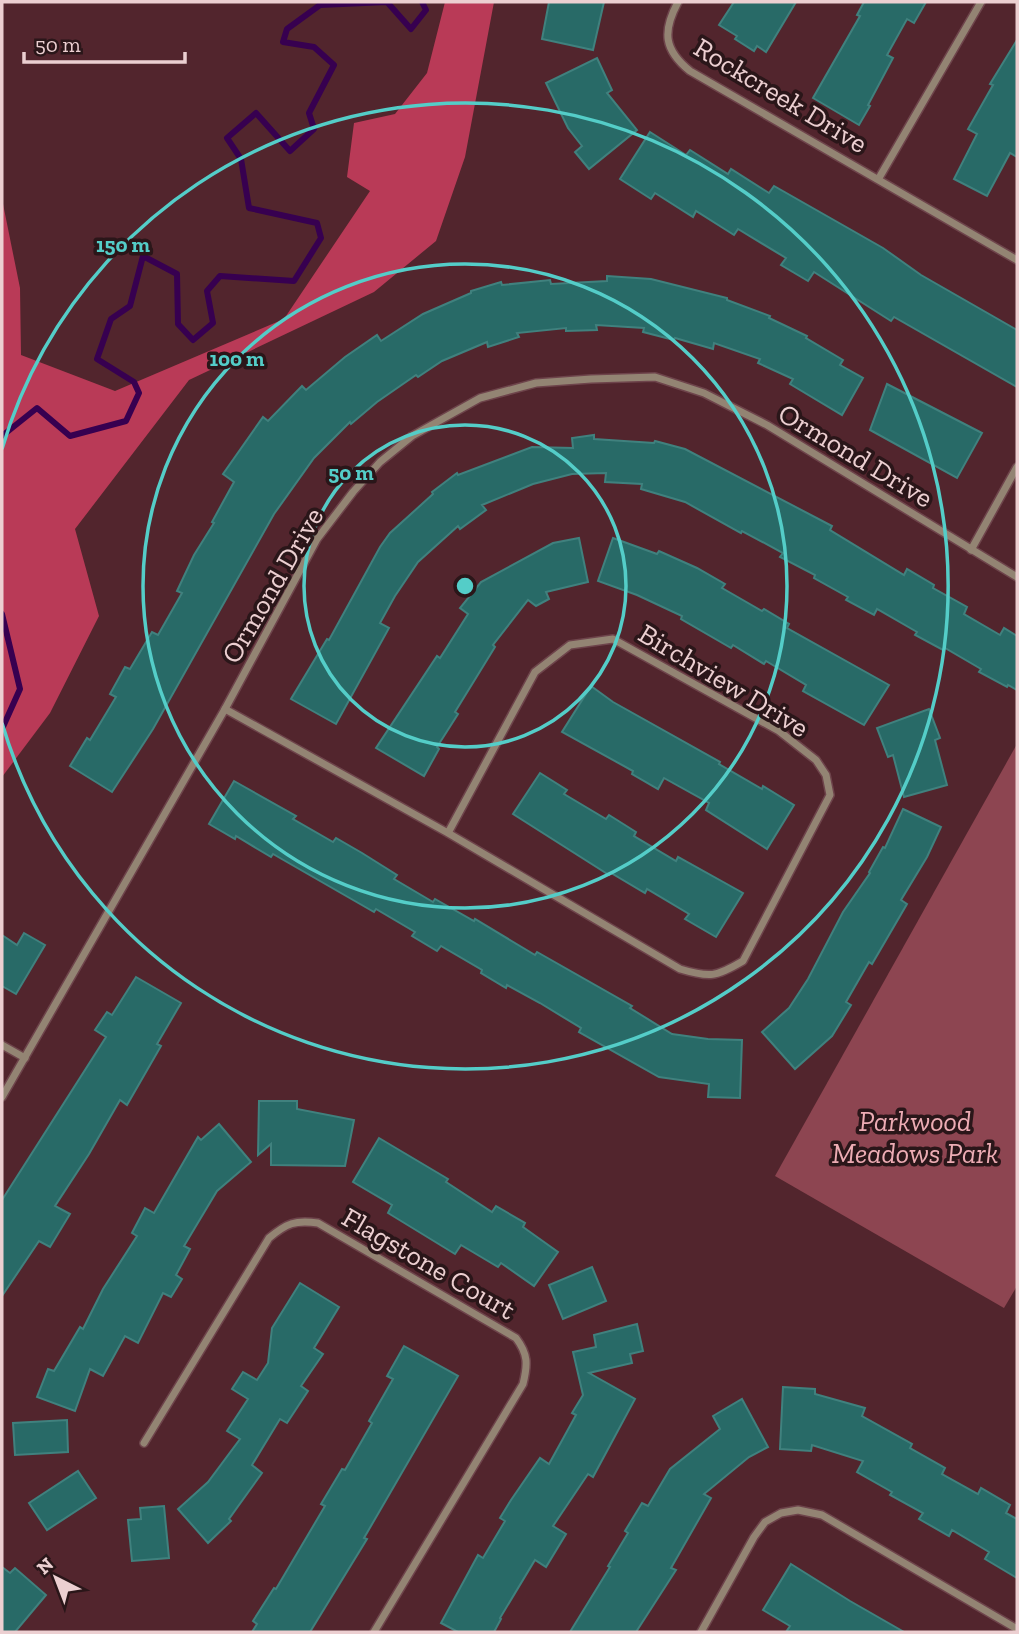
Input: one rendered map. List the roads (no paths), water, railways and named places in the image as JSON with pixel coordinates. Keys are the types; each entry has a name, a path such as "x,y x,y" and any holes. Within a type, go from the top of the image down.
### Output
{"street":[{"name":"Rockcreek Drive","path":"678,2 668,26 668,45 677,60 690,71 1017,260"},
{"name":"Rockcreek Drive","path":"879,178 981,2"},
{"name":"Ormond Drive","path":"2,1097 225,709 317,539 380,462 412,436 480,398 536,383 655,377 704,393 767,425 1017,577"},
{"path":"971,550 1017,467"},
{"name":"Birchview Drive","path":"225,709 448,833 680,969 704,976 725,972 743,961 830,795 826,775 816,760 779,731 613,639 570,645 535,672 448,833"},
{"path":"2,1045 25,1058"},
{"name":"Flagstone Court","path":"144,1443 269,1238 283,1226 300,1221 318,1223 516,1338 525,1350 527,1365 523,1384 374,1632"},
{"path":"701,1632 765,1522 781,1513 798,1510 822,1515 1017,1629"}],"waterway":[{"path":"2,436 37,408 70,436 126,421 139,393 134,382 97,359 111,319 130,306 143,256 177,274 178,324 193,340 213,323 207,291 220,276 294,281 321,238 317,223 249,208 241,159 227,138 256,113 290,151 314,129 309,113 334,65 314,47 283,42 287,29 320,5 387,2 411,29 426,10 422,2"},
{"path":"2,614 20,689 2,729"}],"park label":[{"name":"Parkwood Meadows Park","path":"915,1137"}]}
